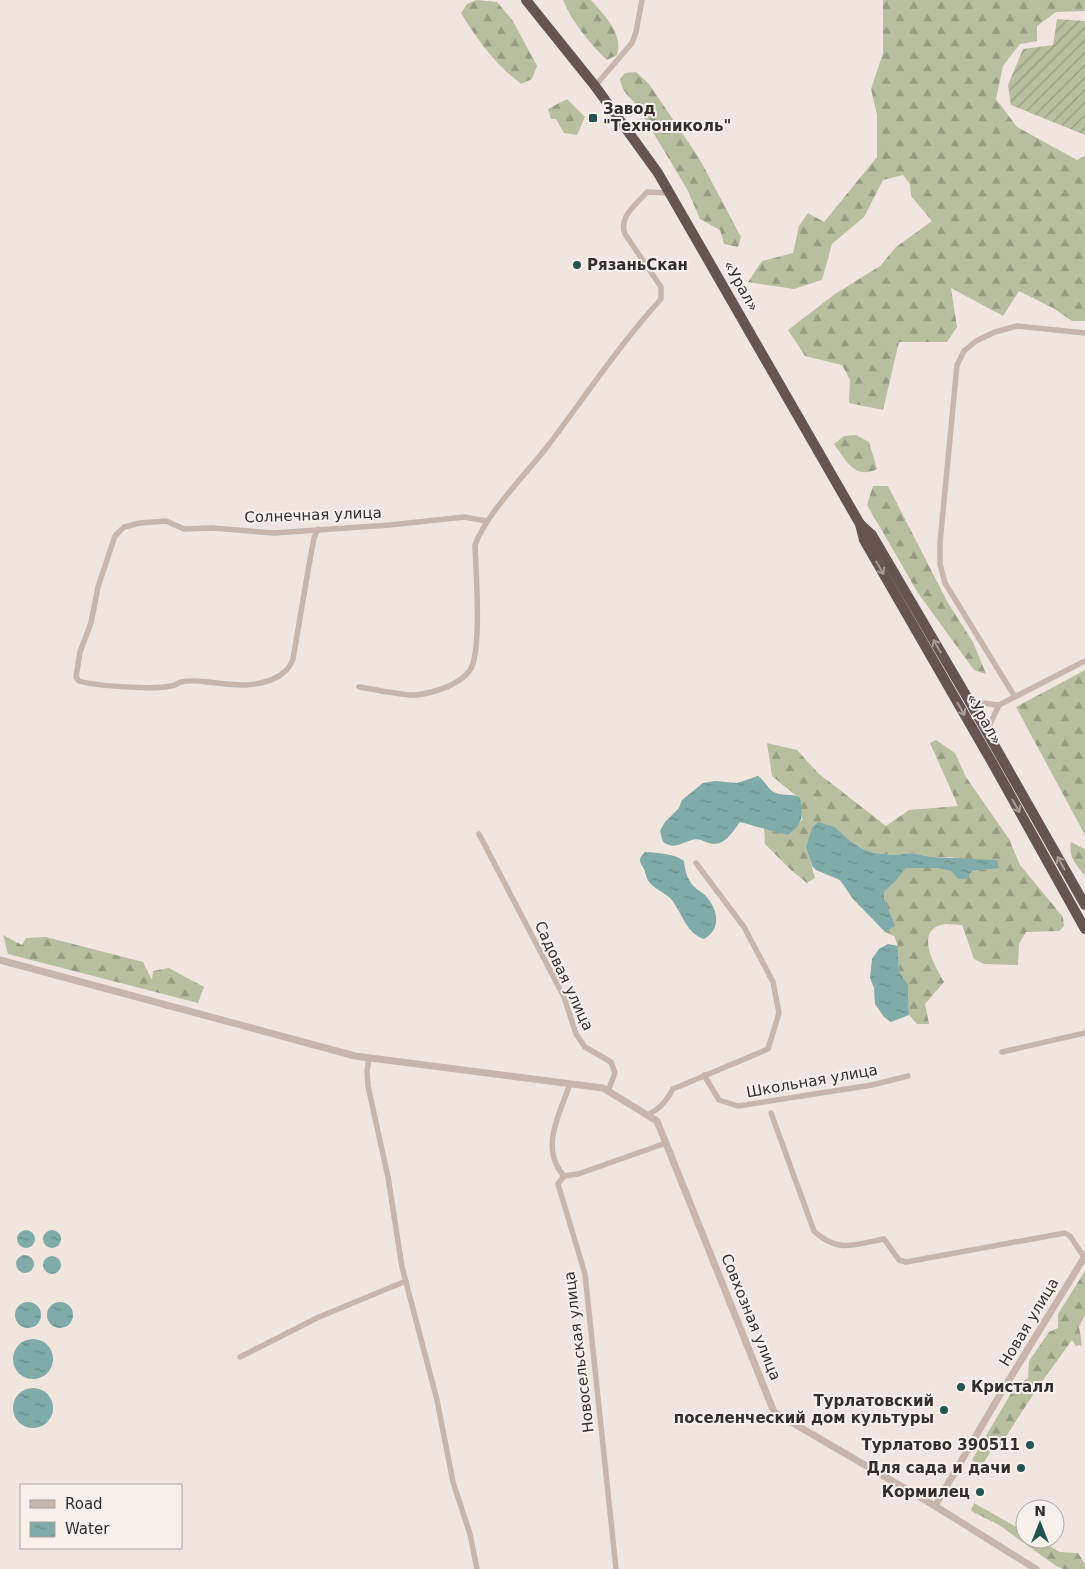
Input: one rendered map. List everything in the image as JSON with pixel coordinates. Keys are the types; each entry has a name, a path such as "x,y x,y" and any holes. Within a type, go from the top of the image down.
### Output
{"highway":[{"name":"«Урал»","path":"526,0 595,86 658,173 860,524 864,540 993,764 1085,929"},
{"name":"«Урал»","path":"860,524 872,535 967,697 1085,905"}],"street":[{"path":"595,86 632,43 642,0"},
{"path":"359,687 415,695 454,684 471,669 475,660 477,636 475,545 479,535 487,521 547,446 636,326 661,299 661,287 622,227 623,219 647,192 669,193"},
{"path":"1015,697 945,583 940,564 940,544 957,366 964,351 976,341 995,332 1017,326 1085,333"},
{"name":"Солнечная улица","path":"318,529 312,547 291,667 269,681 242,686 181,682 172,686 152,688 91,683 79,680 76,677 80,652 91,624 98,587 115,536 124,527 140,523 166,521 184,529 212,528 274,533 318,529 390,525 464,517 487,521"},
{"path":"967,697 982,703 999,705 1085,661"},
{"path":"989,736 990,724 999,705"},
{"name":"Садовая улица","path":"479,834 564,997 576,1034 585,1047 611,1062 615,1073 608,1091"},
{"path":"646,1115 652,1113 666,1102 673,1089 768,1049 779,1013 773,982 744,927 696,863"},
{"name":"Совхозная улица","path":"0,960 345,1053 370,1058 603,1088 657,1122 774,1412 935,1506 1036,1569"},
{"path":"1002,1052 1085,1033"},
{"path":"370,1058 367,1071 368,1086 388,1177 406,1280 437,1400 454,1482 470,1534 477,1569"},
{"name":"Школьная улица","path":"704,1075 719,1100 738,1106 872,1085 908,1076"},
{"path":"570,1084 552,1134 552,1155 555,1166 564,1176 578,1174 666,1143"},
{"path":"771,1113 814,1231 824,1241 844,1247 884,1239 899,1260 906,1262 1065,1233 1070,1236 1084,1256"},
{"name":"Новосельская улица","path":"564,1176 558,1184 585,1274 616,1569"},
{"name":"Новая улица","path":"935,1506 1084,1256"},
{"path":"240,1357 319,1317 406,1280"}],"green space":[{"path":"477,0 497,2 513,21 537,66 532,79 521,84 512,77 495,60 474,33 461,13 467,4"},
{"path":"563,0 591,0 612,25 618,40 617,55 607,60 600,53 577,25"},
{"path":"883,0 1085,0 1085,11 1056,12 1037,26 1037,41 1020,44 1003,66 996,99 1017,127 1077,160 1085,156 1085,321 1072,321 1053,308 1019,291 1003,316 951,288 957,327 947,342 899,342 883,410 849,403 850,380 842,365 805,356 788,330 835,294 880,266 896,247 932,221 911,196 910,184 903,175 883,180 864,217 832,244 822,280 794,289 748,282 762,261 793,253 799,226 808,213 824,222 877,157 877,115 871,89 883,53"},
{"path":"1057,19 1085,21 1085,135 1011,105 1008,85 1023,49 1053,45"},
{"path":"636,72 649,84 699,158 741,237 738,247 724,244 720,230 700,219 687,189 636,104 624,90 620,79 625,73"},
{"path":"567,99 585,117 577,135 564,133 556,119 551,119 548,109"},
{"path":"856,435 869,442 877,469 869,472 856,470 851,467 834,444 844,436"},
{"path":"873,486 888,486 948,603 973,642 986,674 974,670 918,593 867,505"},
{"path":"1085,670 1085,835 1016,707"},
{"path":"936,740 955,753 966,777 1009,839 1020,865 1063,917 1064,926 1059,931 1026,932 1019,944 1018,965 984,964 974,959 962,925 946,924 936,927 930,932 929,948 944,982 925,1004 929,1024 917,1024 909,1015 908,986 899,971 898,946 894,936 885,932 894,926 884,898 885,891 906,868 937,868 951,871 958,879 972,871 989,869 981,859 964,860 911,853 895,855 874,853 863,849 849,840 835,827 806,847 815,878 807,883 765,844 764,828 787,835 802,820 800,797 772,776 767,743 797,750 818,773 886,826 909,810 958,806 930,743"},
{"path":"1071,842 1085,849 1085,876 1072,856"},
{"path":"3,935 22,945 26,938 46,937 143,962 152,980 153,971 169,968 204,987 198,1003 8,954"},
{"path":"1085,1271 1085,1315 1079,1327 1082,1345 1076,1346 1072,1340 1036,1390 996,1452 991,1451 981,1467 972,1460 1014,1388 1028,1378 1029,1361 1049,1332 1058,1328 1058,1314"},
{"path":"974,1503 1015,1526 1015,1537 999,1525 971,1511"},
{"path":"1032,1549 1055,1549 1060,1552 1078,1553 1085,1564 1085,1569 1063,1569"}],"water":[{"path":"758,776 775,793 800,797 801,819 793,831 787,835 740,822 722,842 711,844 698,839 674,846 663,842 660,831 665,822 679,808 682,800 703,783 715,781 737,783"},
{"path":"818,822 835,827 849,840 863,849 874,853 895,855 911,853 932,857 997,860 999,868 972,871 967,879 958,879 951,871 937,868 906,868 885,891 884,898 895,926 885,932 853,899 840,880 816,870 812,866 806,847 812,828"},
{"path":"645,852 670,855 684,861 689,880 694,887 706,896 713,907 716,925 710,935 704,939 693,932 672,900 655,888 649,881 640,860"},
{"path":"888,944 898,946 899,971 908,985 909,1015 891,1022 884,1017 875,1004 874,988 870,978 872,959 879,949"},
{"path":"26,1230 32,1233 35,1239 32,1245 26,1248 20,1245 17,1239 20,1233"},
{"path":"52,1230 58,1233 61,1239 58,1245 52,1248 46,1245 43,1239 46,1233"},
{"path":"25,1255 31,1258 34,1264 31,1270 25,1273 19,1270 16,1264 19,1258"},
{"path":"52,1256 58,1259 61,1265 58,1271 52,1274 46,1271 43,1265 46,1259"},
{"path":"28,1302 37,1306 41,1315 37,1324 28,1328 19,1324 15,1315 19,1306"},
{"path":"60,1302 69,1306 73,1315 69,1324 60,1328 51,1324 47,1315 51,1306"},
{"path":"33,1339 44,1342 50,1348 53,1359 50,1370 44,1376 33,1379 22,1376 16,1370 13,1359 16,1348 22,1342"},
{"path":"33,1388 44,1391 50,1397 53,1408 50,1419 44,1425 33,1428 22,1425 16,1419 13,1408 16,1397 22,1391"}],"place":[{"name":"Завод \"Технониколь\"","path":"593,118"},
{"name":"РязаньСкан","path":"577,265"},
{"name":"Кристалл","path":"961,1387"},
{"name":"Турлатовский поселенческий дом культуры","path":"944,1410"},
{"name":"Турлатово 390511","path":"1030,1445"},
{"name":"Для сада и дачи","path":"1021,1468"},
{"name":"Кормилец","path":"980,1492"}]}
